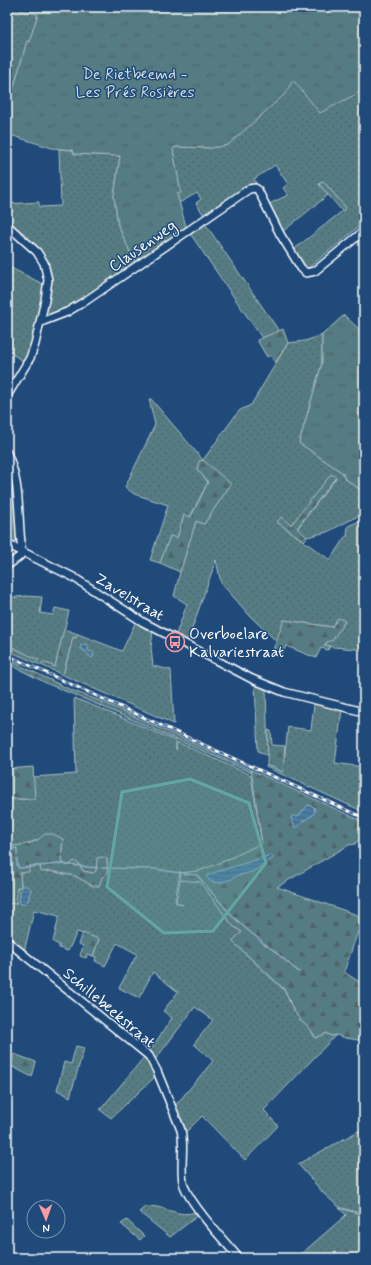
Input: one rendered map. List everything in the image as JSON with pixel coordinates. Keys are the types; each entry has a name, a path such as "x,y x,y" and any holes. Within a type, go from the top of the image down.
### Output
{"street":[{"name":"Clausenweg","path":"41,322 67,312 87,300 244,191 252,188 257,189 280,234 301,268 306,273 315,271 364,231"},
{"path":"7,225 37,252 44,263 48,280 36,344 30,358 7,396"},
{"path":"7,453 12,464 18,492 21,552 20,556 7,566"},
{"name":"Zavelstraat","path":"7,544 73,577 143,622 196,651 268,687 364,712"},
{"name":"Schillebeekstraat","path":"7,941 149,1056 157,1070 181,1130 183,1138 182,1169 184,1186 190,1198 239,1258"}],"highlighted area":[{"path":"190,779 249,803 266,863 213,931 164,933 107,887 122,792"}],"green space":[{"path":"7,7 28,7 38,14 31,37 44,47 27,41 7,111"},
{"name":"De Rietbeemd - Les Prés Rosières","path":"7,7 364,7 364,90 320,113 293,80 285,94 228,145 211,148 175,147 173,150 181,193 177,194 187,230 136,265 118,225 114,196 120,156 74,154 73,150 52,148 7,134 7,111 27,41 29,42 38,14"},
{"path":"364,7 364,229 361,225 306,270 292,251 346,208 323,181 319,184 328,195 281,233 267,205 288,195 283,188 288,184 275,165 254,179 257,185 252,185 205,217 196,203 201,199 197,193 179,203 177,194 180,193 173,150 175,147 211,148"},
{"path":"59,149 73,150 74,154 120,156 114,196 118,225 136,265 86,299 48,318 44,317 47,267 7,222 7,204 39,202 39,207 61,206"},
{"path":"323,181 346,208 342,211 319,184"},
{"path":"204,222 279,331 262,338 189,232"},
{"path":"7,266 45,285 35,335 25,362 7,351"},
{"path":"344,315 364,334 364,492 344,478 343,473 299,443 322,363 322,335"},
{"path":"283,329 288,343 275,363 270,355 267,357 257,340"},
{"path":"322,335 322,363 299,443 343,473 344,478 364,492 364,513 327,532 307,537 297,529 336,478 290,525 277,522 330,560 344,538 347,536 348,526 364,519 364,650 324,646 345,622 338,618 332,627 284,620 277,642 250,616 221,583 216,560 187,643 175,637 187,604 174,596 180,572 196,521 204,524 231,484 197,469 208,482 190,517 184,515 177,538 170,537 160,563 150,560 168,505 134,494 125,487 155,425 149,399 151,399 203,460 240,410 251,405 288,343 305,341"},
{"path":"203,460 231,484 204,524 196,521 180,572 160,563 170,536 177,538 184,515 191,517 208,482 197,469 199,461"},
{"path":"331,474 336,477 297,528 307,537 304,541 277,522 281,517 291,525"},
{"path":"17,501 17,539 14,543 7,541 7,504"},
{"path":"25,596 42,597 40,613 53,615 55,608 69,611 55,667 43,662 41,665 36,663 38,660 12,647 11,639 7,639 7,621 10,621 9,598"},
{"path":"338,618 345,621 332,641 328,641 324,645 330,646 328,650 321,648 316,658 286,646 282,654 273,650 284,620 332,627"},
{"path":"136,621 153,630 151,648 153,666 171,670 174,724 63,675 73,637 76,638 78,634 122,651"},
{"path":"64,629 78,634 76,638 73,637 63,675 41,665 43,662 55,667"},
{"path":"7,639 11,639 12,647 39,660 36,663 7,650"},
{"path":"7,659 71,690 103,702 101,706 48,684 7,663"},
{"path":"255,684 266,690 268,756 258,751"},
{"path":"74,698 176,741 176,750 177,742 251,775 262,843 227,860 199,871 181,873 180,871 175,902 183,905 176,902 180,880 200,881 233,926 242,932 232,941 284,990 294,1011 301,1021 311,1030 315,1038 326,1033 331,1036 336,1035 264,1110 278,1126 245,1160 202,1116 185,1133 174,1107 213,1061 194,1044 213,1020 195,1007 155,1060 149,1052 172,1018 163,1011 178,992 153,972 139,998 119,988 137,954 117,943 105,966 95,961 96,957 93,956 99,939 77,932 68,951 59,948 59,945 53,942 59,916 34,910 24,952 7,938 7,903 16,903 17,887 21,886 20,873 29,866 40,866 41,871 50,871 75,876 93,886 108,872 107,859 98,858 96,871 93,873 83,871 78,863 71,863 69,866 62,863 61,858 63,839 39,839 25,845 13,846 7,849 7,799 35,799 33,777 76,774"},
{"path":"103,702 251,770 252,773 101,706"},
{"path":"314,704 342,710 335,763 363,767 364,760 364,812 266,767 267,765 283,771 288,727 311,730"},
{"path":"268,730 271,731 272,745 285,746 283,772 267,765"},
{"path":"33,767 35,799 7,799 7,769"},
{"path":"251,770 364,822 364,834 355,844 349,845 277,887 363,917 344,972 364,985 364,1041 336,1035 331,1036 326,1033 316,1038 294,1011 285,990 232,941 242,932 233,926 200,882 180,880 181,873 199,871 227,860 262,843"},
{"path":"45,834 53,834 63,839 61,858 62,863 69,866 74,861 78,863 83,871 93,873 96,871 97,858 104,857 107,859 108,870 106,874 102,877 99,886 93,886 75,876 50,871 41,872 40,866 29,866 29,872 20,873 21,887 17,887 16,904 7,903 7,849 13,846 34,842"},
{"path":"83,933 99,939 93,956 87,954 86,958 80,956 83,946 79,944"},
{"path":"76,1046 84,1048 70,1097 57,1090 64,1062 71,1064"},
{"path":"14,1054 36,1062 32,1077 11,1066"},
{"path":"145,1056 157,1075 111,1118 100,1110"},
{"path":"364,1128 364,1210 359,1213 339,1207 324,1194 298,1164"},
{"path":"145,1207 158,1207 184,1214 198,1211 200,1214 170,1237 139,1212"},
{"path":"339,1208 364,1215 364,1258 305,1258 301,1254 346,1215"},
{"path":"127,1220 144,1236 140,1240 121,1224"}],"water":[{"path":"81,645 88,645 89,652 91,651 94,653 93,657 91,658 81,649"},
{"path":"308,805 314,807 315,810 313,815 295,828 291,817 298,817"},
{"path":"271,855 273,858 271,860 252,872 236,876 232,879 219,883 211,882 206,876 213,873"},
{"path":"21,886 27,886 31,889 28,901 25,904 21,904 19,901"}],"waterway":[{"path":"7,11 13,11 16,7"},
{"path":"7,850 17,848 17,856"},
{"path":"17,859 17,865 19,868 60,864 98,868"},
{"path":"102,868 155,869 180,873"},
{"path":"184,874 197,875 232,916 250,932"},
{"path":"251,933 258,938"},
{"path":"259,939 262,942"},
{"path":"263,943 268,946"},
{"path":"269,947 273,950"},
{"path":"274,951 299,972"}],"railway":[{"path":"7,655 364,818"}],"place":[{"name":"Overboelare Kalvariestraat","path":"175,642"}]}
